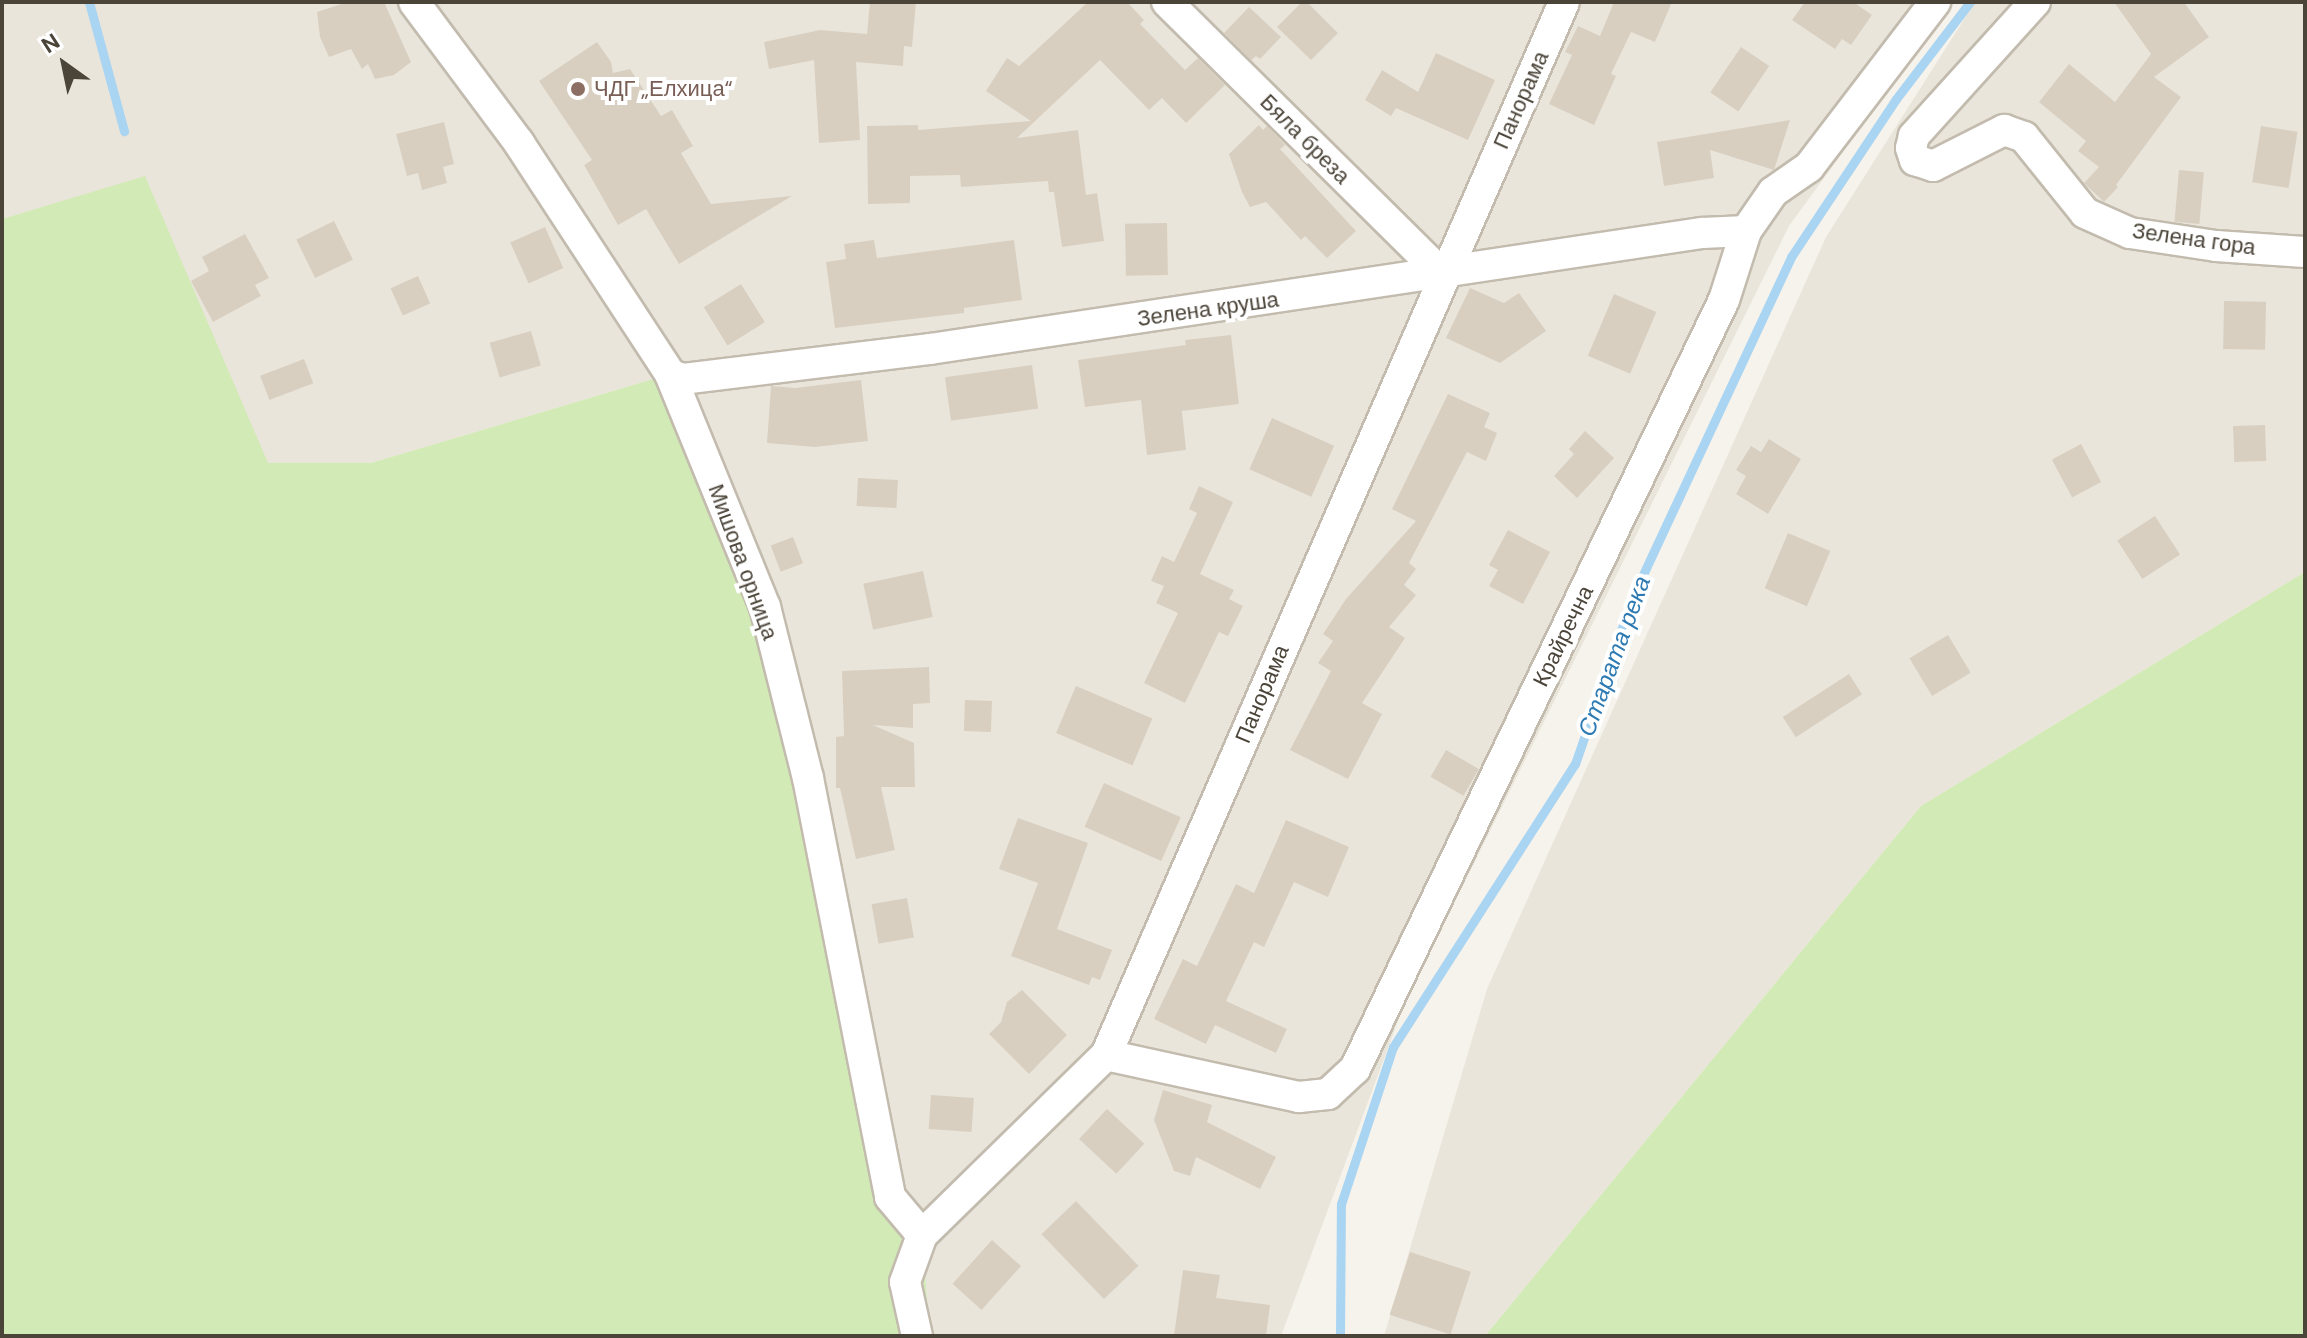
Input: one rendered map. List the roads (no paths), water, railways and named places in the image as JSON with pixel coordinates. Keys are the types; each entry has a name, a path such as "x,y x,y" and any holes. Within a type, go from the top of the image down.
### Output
{"street":[{"name":"Мишова орница","path":"414,2 519,143 670,374 765,607 808,778 890,1197 922,1235"},
{"name":"Бяла бреза","path":"1167,2 1443,275"},
{"name":"Панорама","path":"917,1336 905,1282 922,1235 1106,1055 1564,2"},
{"name":"Крайречна","path":"1106,1055 1299,1097 1328,1094 1355,1069 1724,300 1746,231 1773,192 1818,157 1935,2"},
{"name":"Зелена гора","path":"2035,2 1914,136 1912,155 1920,164 1933,166 2004,130 2024,137 2085,213 2130,233 2216,246 2305,252"},
{"name":"Зелена круша","path":"670,374 682,379 930,349 1443,275 1702,233 1746,231"}],"waterway":[{"path":"89,2 124,131"},
{"name":"Старата река","path":"1340,1336 1341,1204 1393,1047 1575,764 1633,596 1791,257 1896,99 1970,2"}],"place":[{"name":"ЧДГ „Елхица“","path":"578,89"}]}
